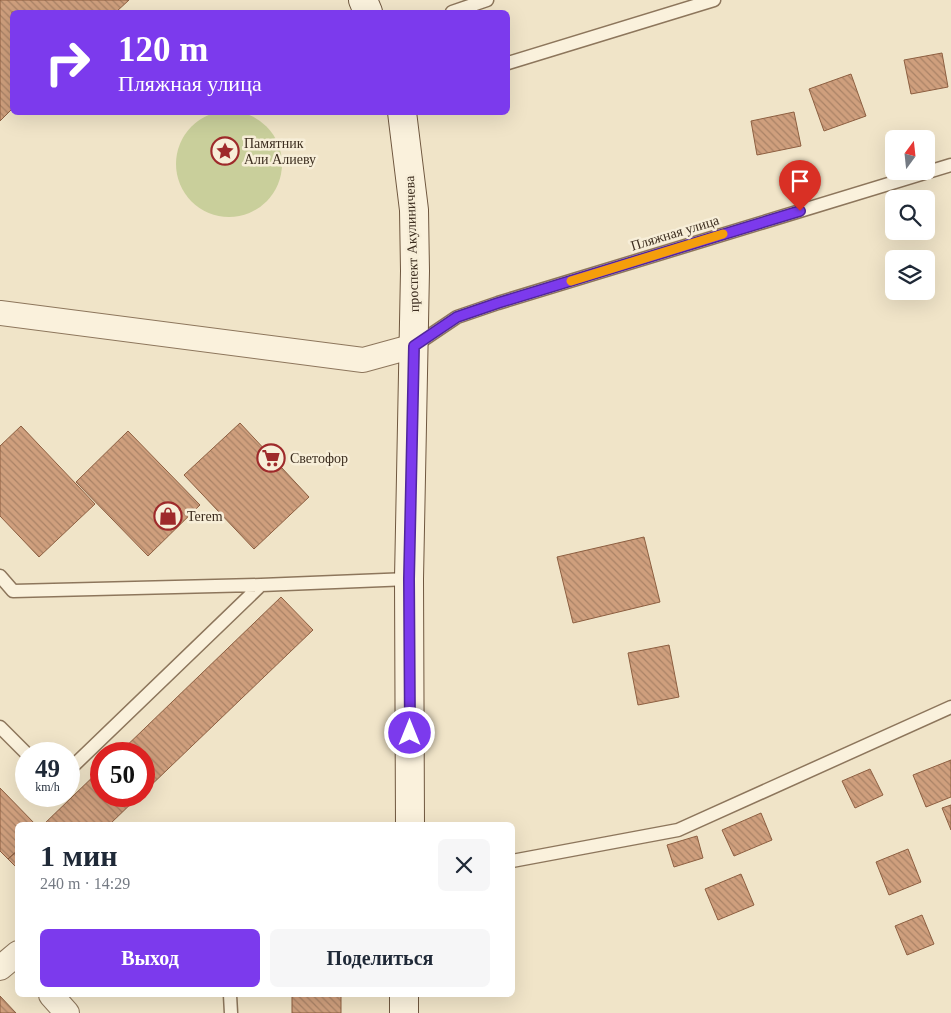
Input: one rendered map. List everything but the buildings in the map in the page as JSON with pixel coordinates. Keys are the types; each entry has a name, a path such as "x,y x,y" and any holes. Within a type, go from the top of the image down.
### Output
{"main road":[{"name":"проспект Акулиничева","path":"402,115 414,210 414,346 409,579 410,822"},
{"path":"404,997 404,1013"}],"street":[{"path":"0,313 363,360 414,346"},
{"path":"53,997 67,1013"}],"lane":[{"path":"458,10 487,0"},
{"path":"510,62 714,0"},
{"name":"Пляжная улица","path":"414,346 457,317 498,303 951,165"},
{"path":"0,576 13,590 261,585 409,579"},
{"path":"80,759 261,585"},
{"path":"515,860 678,830 951,707"},
{"path":"0,727 15,742"},
{"path":"230,997 231,1013"}],"green space":[{"path":"209,115 249,115 259,120 273,134 281,154 281,174 273,194 259,208 239,216 219,216 199,208 185,194 177,174 177,154 185,134 191,126"}],"slow traffic":[{"path":"571,281 723,234"}],"place":[{"name":"Памятник Али Алиеву","path":"225,151"},
{"name":"Светофор","path":"271,458"},
{"name":"Terem","path":"168,516"}],"route":[{"path":"410,733 409,579 414,346 457,317 800,211"}]}
